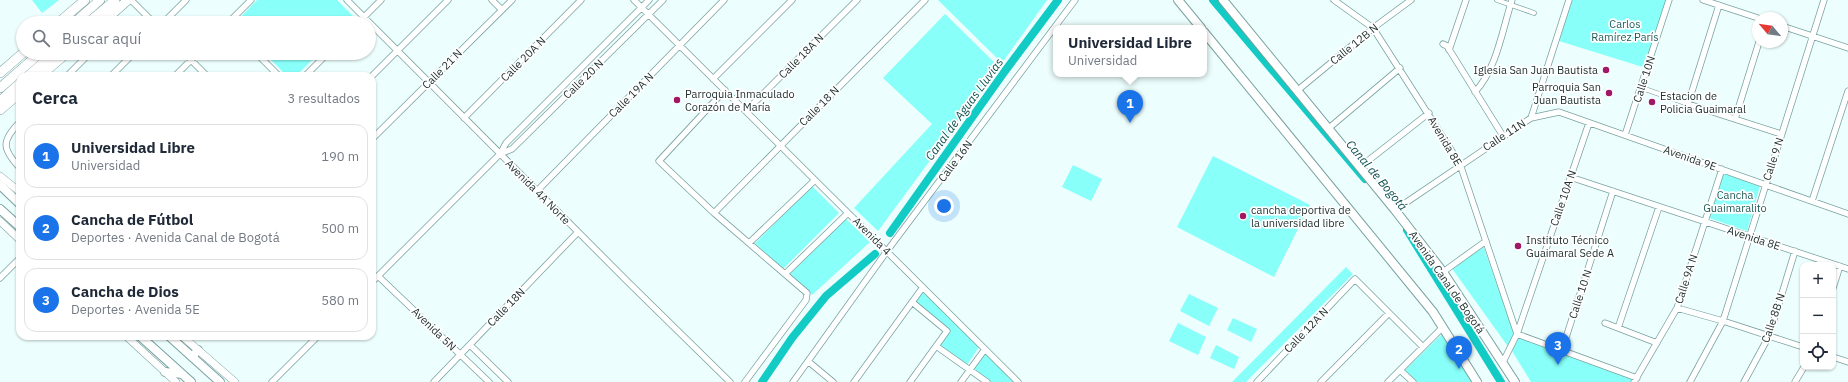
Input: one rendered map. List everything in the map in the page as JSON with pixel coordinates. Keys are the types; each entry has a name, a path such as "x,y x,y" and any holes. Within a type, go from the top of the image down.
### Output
{"main road":[{"path":"66,16 85,0"},
{"path":"82,16 100,0"},
{"path":"96,16 115,0"},
{"path":"110,16 128,0"},
{"path":"1178,0 1199,25"},
{"name":"Avenida Canal de Bogotá","path":"1224,0 1395,210 1442,272 1515,382"},
{"path":"1207,36 1433,312 1477,382"},
{"path":"0,73 16,59"},
{"path":"18,72 32,60"},
{"path":"33,72 46,60"},
{"path":"45,72 59,60"},
{"path":"0,88 16,74"},
{"path":"0,101 16,87"},
{"path":"0,110 16,96"},
{"path":"0,185 16,200"},
{"path":"0,209 16,223"},
{"path":"144,340 191,382"},
{"path":"173,340 220,382"},
{"path":"192,356 198,350"},
{"path":"165,372 182,374"}],"street":[{"path":"132,0 147,16"},
{"path":"170,16 186,0"},
{"path":"235,16 251,0"},
{"name":"Avenida 4A Norte","path":"347,0 363,16"},
{"path":"365,16 382,0"},
{"path":"376,72 448,0"},
{"path":"492,0 502,10"},
{"name":"Calle 21 N","path":"376,135 512,0"},
{"name":"Calle 20A N","path":"464,118 581,0"},
{"name":"Avenida 4","path":"634,0 1018,382"},
{"name":"Calle 20 N","path":"378,276 500,154 506,143 649,0"},
{"name":"Calle 20 N","path":"500,154 512,149 663,0"},
{"name":"Calle 19A N","path":"537,191 724,0"},
{"path":"713,79 792,0"},
{"name":"Calle 18A N","path":"746,112 857,0"},
{"name":"Calle 18 N","path":"714,213 925,0"},
{"name":"Calle 16N","path":"1056,25 1075,0"},
{"name":"Avenida 8E","path":"1334,0 1373,28 1429,113 1460,164 1517,334"},
{"name":"Calle 12B N","path":"1298,90 1373,28 1411,0"},
{"path":"1449,50 1466,0"},
{"path":"1497,0 1511,2 1534,13"},
{"name":"Calle 11N","path":"1395,210 1460,164 1531,118 1568,0"},
{"name":"Calle 10N","path":"1625,135 1642,88 1669,0"},
{"path":"1703,0 1752,16"},
{"name":"Calle 9 N","path":"1690,382 1723,321 1824,0"},
{"path":"1475,92 1484,82 1490,71 1511,2"},
{"path":"1688,104 1719,5"},
{"path":"1788,28 1848,48"},
{"name":"Avenida 4A Norte","path":"376,29 730,382"},
{"name":"Calle 16N","path":"794,382 887,251 1053,29"},
{"path":"1443,44 1449,50 1502,136"},
{"path":"1735,119 1757,48"},
{"path":"71,72 83,60"},
{"path":"115,72 127,60"},
{"path":"179,72 191,60 204,72"},
{"path":"263,60 275,72"},
{"path":"309,72 321,60"},
{"path":"1328,128 1400,68"},
{"path":"1642,88 1781,134"},
{"path":"725,90 659,161 714,213 807,293 806,300 745,382"},
{"path":"1812,201 1848,91"},
{"name":"Avenida 9E","path":"1531,118 1559,112 1848,214"},
{"path":"1360,167 1429,113"},
{"name":"Calle 10A N","path":"1503,362 1517,334 1589,123"},
{"path":"16,126 10,132 5,145 8,156 16,164"},
{"name":"Calle 9A N","path":"1636,380 1677,308 1722,169"},
{"path":"0,176 16,189"},
{"name":"Avenida 8E","path":"1570,177 1848,269"},
{"path":"749,243 815,180"},
{"name":"Calle 10 N","path":"1562,350 1613,191"},
{"path":"1618,328 1660,206"},
{"path":"785,274 848,212"},
{"path":"0,221 16,236"},
{"name":"Calle 18N","path":"434,382 578,232"},
{"path":"1442,272 1486,241"},
{"name":"Calle 8B N","path":"1744,382 1769,336 1795,251"},
{"path":"0,278 16,262"},
{"path":"1836,279 1840,266"},
{"name":"Avenida 5N","path":"378,276 489,382"},
{"name":"Calle 12A N","path":"1257,382 1355,279 1389,314"},
{"path":"854,382 923,287"},
{"path":"910,382 947,331 912,302"},
{"path":"1677,308 1800,346"},
{"path":"1321,382 1389,314 1423,347"},
{"path":"1605,323 1657,343"},
{"path":"1388,382 1443,327"},
{"path":"1517,334 1562,350 1636,380"},
{"path":"130,340 176,382"},
{"path":"187,340 235,382"},
{"path":"272,382 314,340"},
{"name":"Avenida 5N","path":"470,345 508,382"},
{"path":"936,346 987,382"},
{"path":"961,382 985,349"},
{"path":"1836,358 1848,362"},
{"path":"808,362 833,382"},
{"path":"1400,370 1413,382"},
{"path":"1795,382 1802,370"}],"green space":[{"path":"32,0 59,0 42,13"},
{"path":"257,0 337,0 353,16 242,16"},
{"path":"938,0 1047,0 1002,63"},
{"name":"Carlos Ramírez París","path":"1572,0 1667,0 1646,68 1559,41"},
{"path":"945,14 999,67 878,231 854,208 932,124 883,78"},
{"path":"271,60 312,60 300,72 283,72"},
{"name":"cancha deportiva de la universidad libre","path":"1213,156 1310,205 1274,277 1177,227"},
{"path":"1073,165 1102,179 1091,201 1062,187"},
{"name":"Cancha Guaimaralito","path":"1723,173 1760,186 1747,231 1709,218"},
{"path":"812,186 839,213 782,270 755,243"},
{"path":"846,219 870,242 812,295 789,275"},
{"path":"1483,245 1514,334 1509,348 1451,267"},
{"path":"1346,267 1353,274 1246,382 1232,382"},
{"path":"921,289 979,347 967,365 936,343 947,329 913,300"},
{"path":"1189,294 1218,308 1209,326 1180,311"},
{"path":"1233,318 1257,329 1251,342 1227,330"},
{"path":"1178,323 1206,337 1198,355 1169,341"},
{"path":"1442,334 1479,382 1417,382 1405,370"},
{"path":"1518,337 1634,379 1632,382 1531,382 1512,351"},
{"path":"1216,345 1239,357 1234,369 1210,358"},
{"path":"983,351 1014,382 991,382 972,368"}],"waterway":[{"name":"Canal de Aguas Lluvias","path":"890,233 1005,71 1058,0"},
{"name":"Canal de Bogotá","path":"1213,0 1365,179"},
{"name":"Canal de Bogotá","path":"1407,230 1501,382"},
{"name":"Canal de Aguas Lluvias","path":"762,382 792,338 826,296 875,254"}],"place":[{"name":"Iglesia San Juan Bautista","path":"1606,70"},
{"name":"Parroquia San Juan Bautista","path":"1609,93"},
{"name":"Parroquia Inmaculado Corazón de María","path":"677,100"},
{"name":"Estacion de Policia Guaimaral","path":"1652,102"},
{"name":"Universidad Libre","path":"1130,123"},
{"name":"cancha deportiva de la universidad libre","path":"1243,216"},
{"name":"Instituto Técnico Guaimaral Sede A","path":"1518,246"},
{"name":"Cancha de Dios","path":"1558,365"},
{"name":"Cancha de Fútbol","path":"1459,369"}]}
